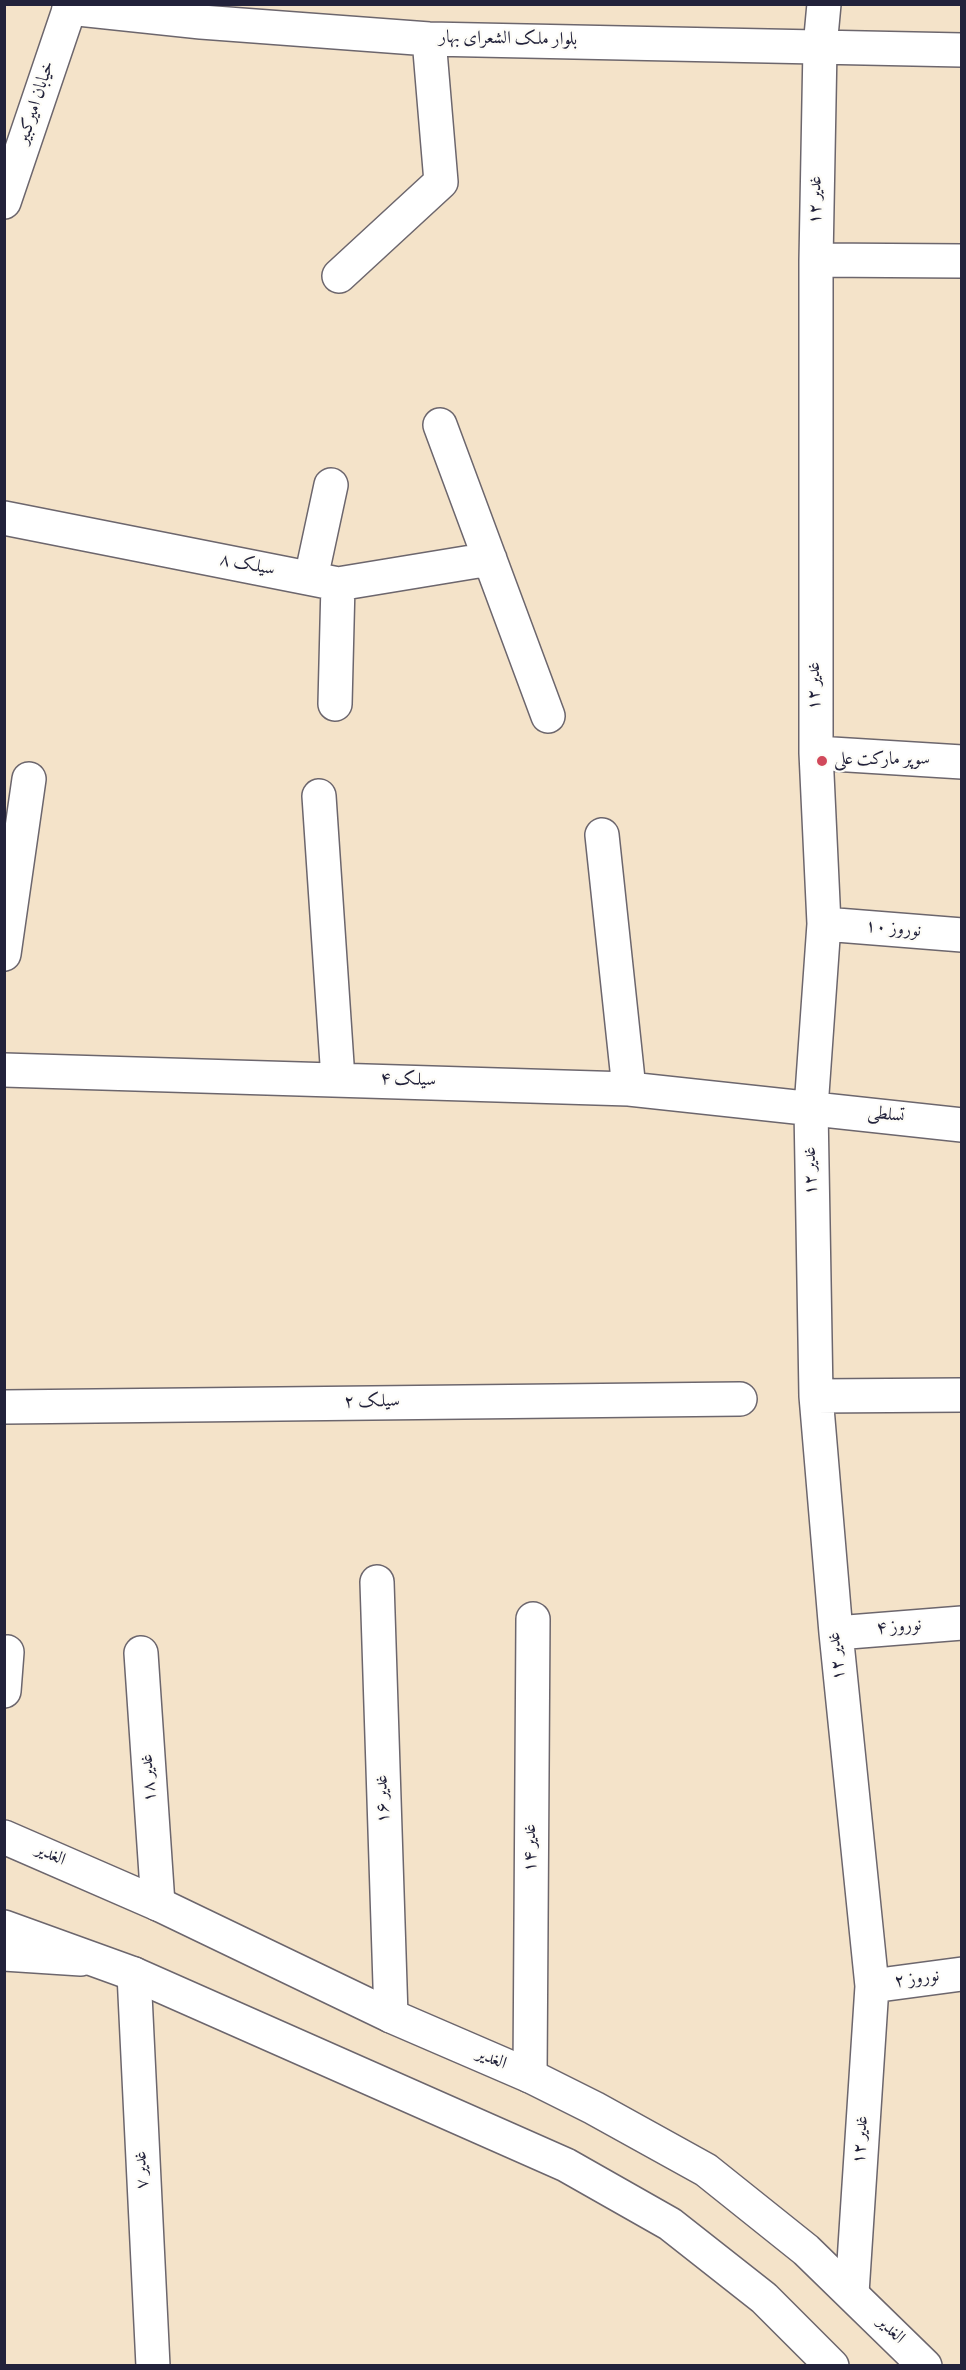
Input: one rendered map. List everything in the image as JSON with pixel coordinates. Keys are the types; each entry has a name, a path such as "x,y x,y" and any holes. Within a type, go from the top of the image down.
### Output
{"street":[{"name":"غدیر ۱۲","path":"824,4 820,47 816,260 816,753 824,924 811,1108 816,1396 836,1633 872,1986 852,2293"},
{"name":"بلوار ملک الشعرای بهار","path":"72,5 201,22 429,39 962,50"},
{"name":"خیابان امیرکبیر","path":"4,202 72,5"},
{"path":"339,276 441,182 429,39"},
{"path":"816,260 962,261"},
{"path":"440,425 548,716"},
{"path":"331,485 325,581 335,704"},
{"name":"سیلک ۸","path":"4,518 325,581 490,559"},
{"path":"816,753 962,762"},
{"path":"4,954 9,887 29,779"},
{"path":"319,796 338,1079"},
{"path":"602,835 629,1089"},
{"name":"نوروز ۱۰","path":"824,924 962,935"},
{"name":"سیلک ۴","path":"4,1070 629,1089 811,1108"},
{"name":"تسلطی","path":"811,1108 962,1125"},
{"path":"816,1396 962,1395"},
{"name":"سیلک ۲","path":"4,1407 740,1399"},
{"name":"غدیر ۱۶","path":"377,1582 391,2016"},
{"name":"غدیر ۱۴","path":"530,2076 533,1619"},
{"name":"نوروز ۴","path":"836,1633 962,1623"},
{"path":"4,1691 7,1652"},
{"name":"غدیر ۱۸","path":"141,1653 158,1904"},
{"name":"الغدیر","path":"4,1836 158,1904 391,2016 530,2076 594,2108 706,2170 806,2250 925,2366"},
{"path":"4,1927 134,1974 566,2165 670,2224 764,2298 832,2366"},
{"path":"4,1954 100,1960"},
{"name":"غدیر ۷","path":"134,1974 153,2366"},
{"name":"نوروز ۲","path":"872,1986 962,1974"}],"place":[{"name":"سوپر مارکت علی","path":"822,761"}]}
